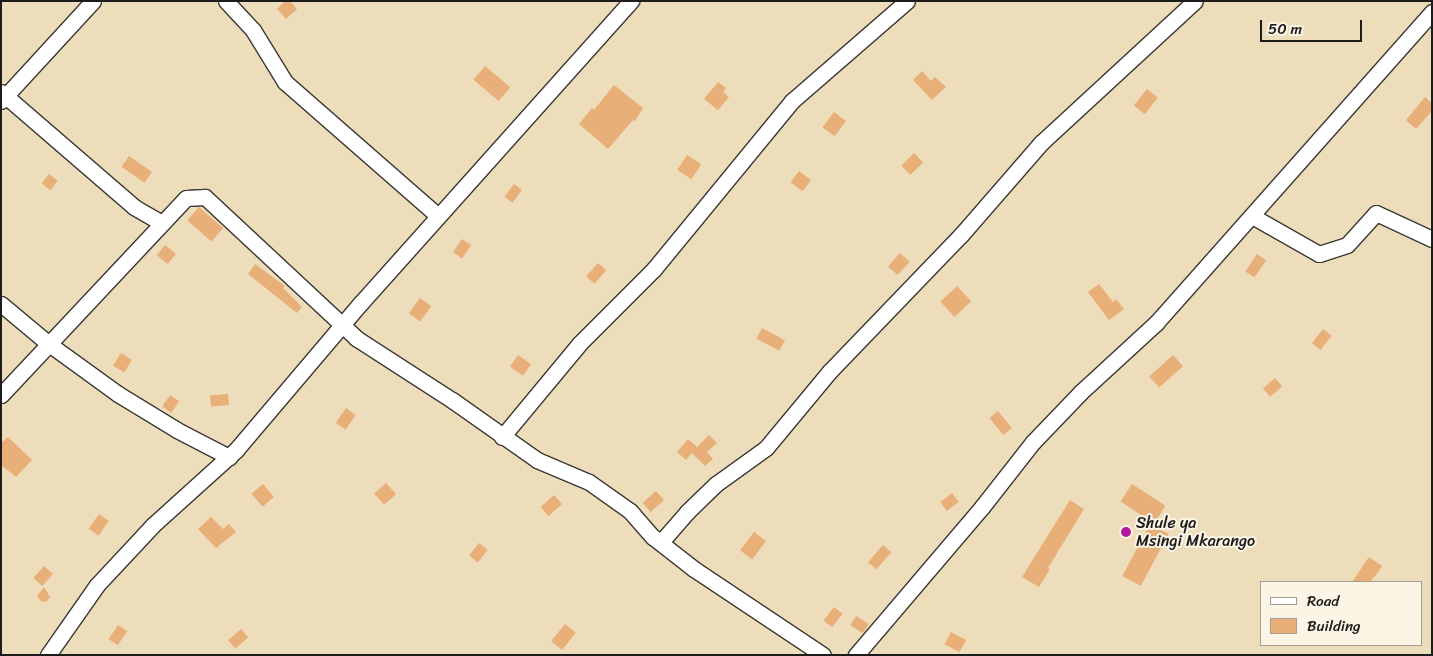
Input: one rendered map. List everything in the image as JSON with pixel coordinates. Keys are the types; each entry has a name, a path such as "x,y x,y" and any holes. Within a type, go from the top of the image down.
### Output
{"street":[{"path":"93,1 3,96 134,207 162,223"},
{"path":"226,1 253,30 285,82 438,216"},
{"path":"48,655 97,585 153,524 229,457 438,216 631,1"},
{"path":"502,437 580,343 654,269 792,101 907,1"},
{"path":"661,542 716,484 766,448 830,371 961,235 1041,143 1195,1"},
{"path":"856,655 982,507 1033,442 1081,392 1156,324 1432,12"},
{"path":"1,395 186,198 204,197 356,338 452,400 537,460 589,482 630,511 661,542 694,570 824,655"},
{"path":"1252,216 1319,254 1347,245 1376,212 1432,239"},
{"path":"1,304 49,344 118,394 178,430 229,457"}],"building":[{"path":"285,1 290,1 297,9 286,19 277,9"},
{"path":"485,66 510,87 499,101 473,80"},
{"path":"922,71 931,81 935,77 946,87 932,100 913,80"},
{"path":"718,82 726,88 723,92 729,97 718,110 704,99"},
{"path":"614,85 643,108 635,121 633,120 608,149 579,124 592,108 594,110"},
{"path":"1147,89 1158,98 1145,114 1134,105"},
{"path":"1425,97 1432,103 1432,111 1416,129 1406,120"},
{"path":"834,112 846,121 835,136 823,127"},
{"path":"914,153 923,162 910,175 901,166"},
{"path":"687,155 701,164 691,179 677,170"},
{"path":"129,156 152,172 144,183 122,167"},
{"path":"799,171 811,180 803,191 791,182"},
{"path":"49,174 58,181 50,190 42,183"},
{"path":"514,184 522,190 512,203 504,197"},
{"path":"199,207 223,228 211,242 187,221"},
{"path":"462,239 471,245 462,258 453,252"},
{"path":"165,245 176,254 168,264 157,255"},
{"path":"900,253 910,262 898,275 888,266"},
{"path":"1257,254 1266,260 1254,278 1245,271"},
{"path":"598,263 606,270 594,284 586,277"},
{"path":"255,264 285,286 283,288 302,307 297,313 248,274"},
{"path":"1099,284 1113,302 1116,299 1124,309 1109,320 1088,292"},
{"path":"957,286 971,301 955,317 940,302"},
{"path":"420,298 431,306 420,322 409,313"},
{"path":"762,328 785,340 779,351 756,339"},
{"path":"1323,329 1332,336 1321,350 1312,343"},
{"path":"121,353 132,360 124,373 113,366"},
{"path":"518,355 531,364 523,376 510,366"},
{"path":"1173,355 1183,366 1159,388 1149,376"},
{"path":"1275,378 1282,386 1270,397 1263,388"},
{"path":"228,394 229,405 211,407 210,396"},
{"path":"170,395 179,401 171,413 162,407"},
{"path":"346,408 356,415 346,430 336,423"},
{"path":"998,411 1012,428 1003,435 989,418"},
{"path":"709,435 717,443 707,452 713,459 705,466 692,453 686,460 677,452 688,439 697,447"},
{"path":"8,437 32,460 16,477 1,465 1,443"},
{"path":"386,483 396,494 384,505 374,494"},
{"path":"263,484 274,497 262,507 252,494"},
{"path":"1132,484 1166,506 1154,523 1121,502"},
{"path":"656,491 664,500 651,512 643,503"},
{"path":"952,493 959,502 947,511 940,502"},
{"path":"554,495 562,504 549,516 541,507"},
{"path":"1070,500 1084,509 1048,568 1050,569 1039,587 1022,577"},
{"path":"99,514 109,521 99,536 89,529"},
{"path":"211,517 223,529 229,524 236,532 216,548 198,529"},
{"path":"1150,524 1169,534 1141,586 1122,576"},
{"path":"754,532 766,541 752,559 740,550"},
{"path":"479,543 488,550 478,562 469,556"},
{"path":"883,545 891,552 876,570 868,562"},
{"path":"1369,557 1382,566 1371,581 1353,581"},
{"path":"44,566 53,574 42,586 33,578"},
{"path":"44,587 50,597 46,602 41,601 37,596"},
{"path":"834,607 843,614 832,627 824,620"},
{"path":"856,616 869,624 863,633 850,625"},
{"path":"565,624 576,633 562,650 551,641"},
{"path":"118,625 127,631 118,645 108,639"},
{"path":"241,629 248,637 235,648 228,640"},
{"path":"951,632 966,640 959,652 944,644"}],"place":[{"name":"Shule ya Msingi Mkarango","path":"1126,532"}]}
